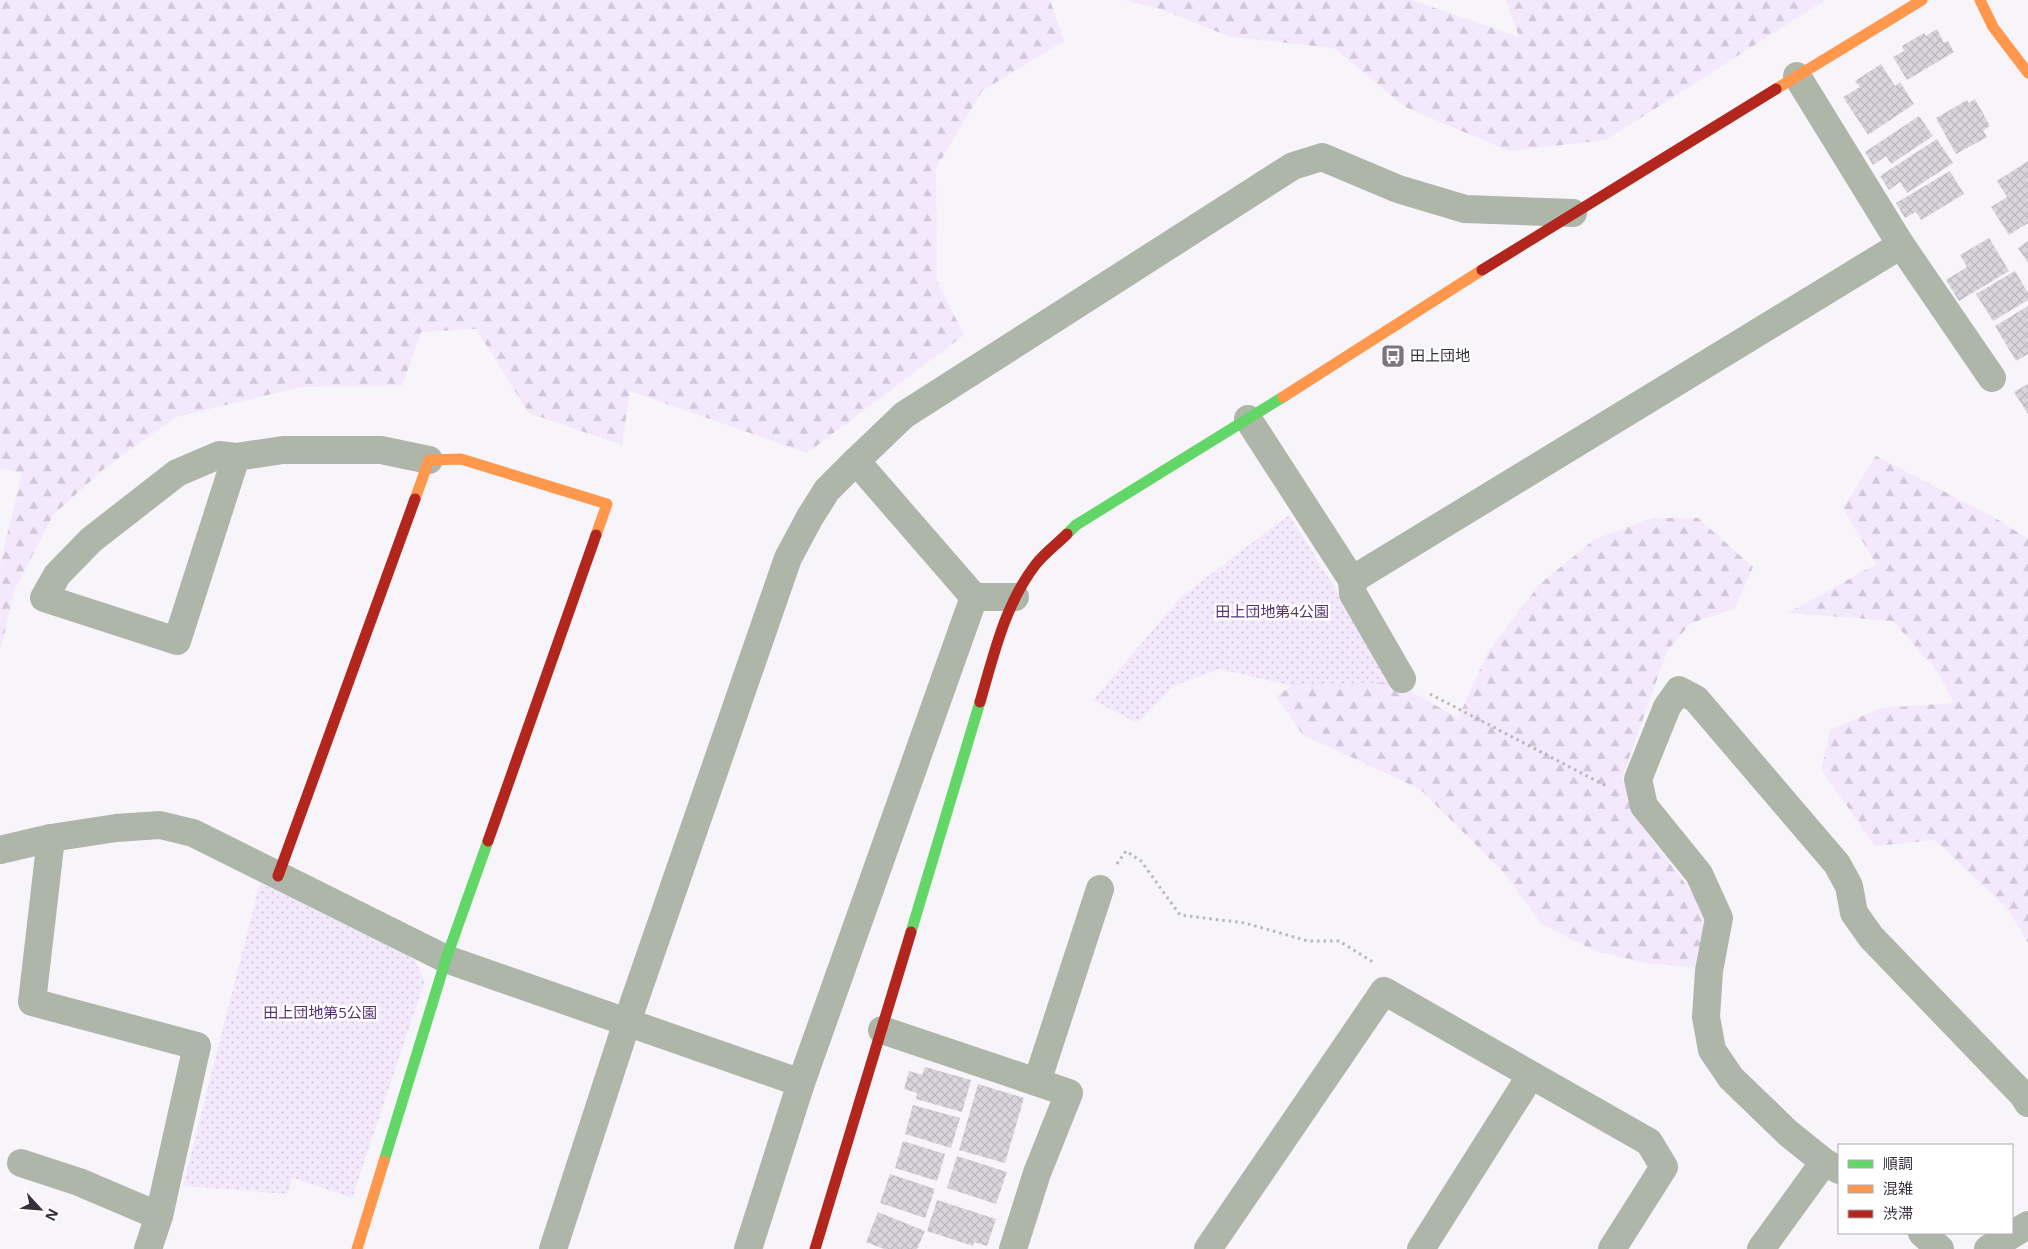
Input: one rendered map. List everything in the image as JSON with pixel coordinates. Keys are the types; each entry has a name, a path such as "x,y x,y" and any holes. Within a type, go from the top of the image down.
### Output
{"street":[{"path":"815,1249 998,643 1015,597 1037,563 1076,525 1573,214 1922,0"},
{"path":"1980,0 1994,28 2008,49 2028,72"},
{"path":"1797,76 1900,245 1992,378"},
{"path":"553,1249 627,1022 788,558 827,490 904,415 1292,166 1322,157 1398,189 1465,209 1573,214"},
{"path":"1352,580 1900,245"},
{"path":"1248,419 1352,580 1353,594 1402,680"},
{"path":"236,458 177,641 44,598 57,575 91,540 177,473 219,455 236,458 283,450 381,450 429,460 461,458 607,504 446,959 357,1249"},
{"path":"278,876 429,460"},
{"path":"856,461 974,597 1015,597"},
{"path":"748,1249 801,1083 974,597"},
{"path":"1761,1249 1832,1166 1788,1133 1731,1078 1712,1050 1706,1017 1709,971 1719,918 1699,874 1644,806 1638,779 1667,707 1679,690 1696,699 1837,864 1849,886 1854,913 1871,937 2023,1095 2028,1103"},
{"path":"0,850 51,838 116,828 160,825 192,833 446,959 801,1083"},
{"path":"51,838 32,1002 197,1046 159,1216 148,1249"},
{"path":"1037,1082 1100,889"},
{"path":"1208,1249 1384,991 1649,1142 1664,1167 1612,1249"},
{"path":"882,1030 1068,1093 1037,1174 1013,1249"},
{"path":"1421,1249 1531,1075"},
{"path":"20,1162 79,1182 159,1216"},
{"path":"1988,1249 2028,1225"},
{"path":"1923,1234 1940,1249"}],"path":[{"path":"1402,680 1644,806"},
{"path":"1100,889 1126,851 1141,861 1180,915 1245,923 1308,941 1339,941 1388,971 1384,991"}],"green space":[{"path":"0,0 1050,0 1064,41 982,91 936,168 937,281 964,335 807,453 630,391 622,445 529,413 476,329 421,332 402,386 300,387 176,417 106,467 53,515 15,589 0,651 0,565 22,473 0,469"},
{"path":"1124,0 1412,0 1519,37 1506,0 1825,0 1606,140 1509,151 1405,107 1334,48 1231,37 1157,8"},
{"path":"1876,456 1997,519 2028,539 2028,943 2007,908 1935,840 1875,846 1821,769 1831,729 1881,708 1954,703 1937,671 1893,621 1788,613 1876,564 1843,508"},
{"name":"田上団地第4公園","path":"1289,515 1394,682 1292,686 1219,669 1174,686 1137,723 1093,700 1182,596"},
{"path":"1653,518 1698,518 1753,567 1734,609 1691,623 1667,651 1622,778 1638,821 1710,916 1698,968 1646,963 1595,951 1542,924 1506,875 1420,789 1303,735 1276,696 1292,686 1394,682 1458,718 1488,652 1540,584 1595,539"},
{"name":"田上団地第5公園","path":"260,883 414,958 425,981 352,1198 293,1178 287,1194 183,1186"}],"building":[{"path":"1937,29 1944,43 1948,41 1954,52 1907,80 1893,57 1904,51 1902,46 1924,33 1926,36"},
{"path":"1881,64 1895,86 1900,82 1914,104 1868,135 1843,97 1860,87 1855,81"},
{"path":"1975,99 1990,126 1983,130 1987,137 1956,154 1936,118 1967,100 1969,103"},
{"path":"1919,116 1933,136 1891,164 1886,156 1873,165 1865,152"},
{"path":"1937,139 1953,163 1907,193 1900,182 1889,190 1880,176"},
{"path":"2028,161 2028,223 2009,235 1991,207 2007,197 1997,181"},
{"path":"1950,171 1964,194 1921,220 1916,212 1905,218 1896,203"},
{"path":"1989,238 2009,271 1959,301 1946,280 1967,267 1960,255"},
{"path":"2028,241 2028,263 2018,248"},
{"path":"2015,271 2028,293 2028,300 1993,321 1976,294"},
{"path":"2028,306 2028,354 2016,361 1995,326"},
{"path":"2028,384 2028,414 2014,392"},
{"path":"925,1067 971,1080 962,1112 916,1099 917,1093 904,1089 909,1071 922,1075"},
{"path":"978,1084 1024,1098 1005,1163 959,1150"},
{"path":"913,1105 960,1118 951,1148 905,1134"},
{"path":"903,1141 945,1154 937,1181 895,1168"},
{"path":"957,1156 1007,1172 996,1204 947,1188"},
{"path":"890,1174 935,1189 925,1218 880,1203"},
{"path":"937,1200 996,1219 987,1246 974,1242 973,1246 927,1231"},
{"path":"878,1212 925,1231 917,1249 884,1249 866,1242"}],"traffic: fast":[{"path":"1067,534 1076,525 1283,397"},
{"path":"911,932 980,702"},
{"path":"384,1161 446,959 488,841"}],"traffic: slow":[{"path":"1776,89 1922,0"},
{"path":"1980,0 1993,27 2028,73"},
{"path":"1283,397 1482,270"},
{"path":"415,499 429,460 461,459 607,504 596,535"},
{"path":"357,1249 384,1161"}],"traffic: jam":[{"path":"1482,270 1776,89"},
{"path":"278,876 415,499"},
{"path":"980,702 1002,630 1016,596 1036,564 1067,534"},
{"path":"488,841 596,535"},
{"path":"815,1249 911,932"}],"place":[{"name":"田上団地","path":"1393,356"}]}
